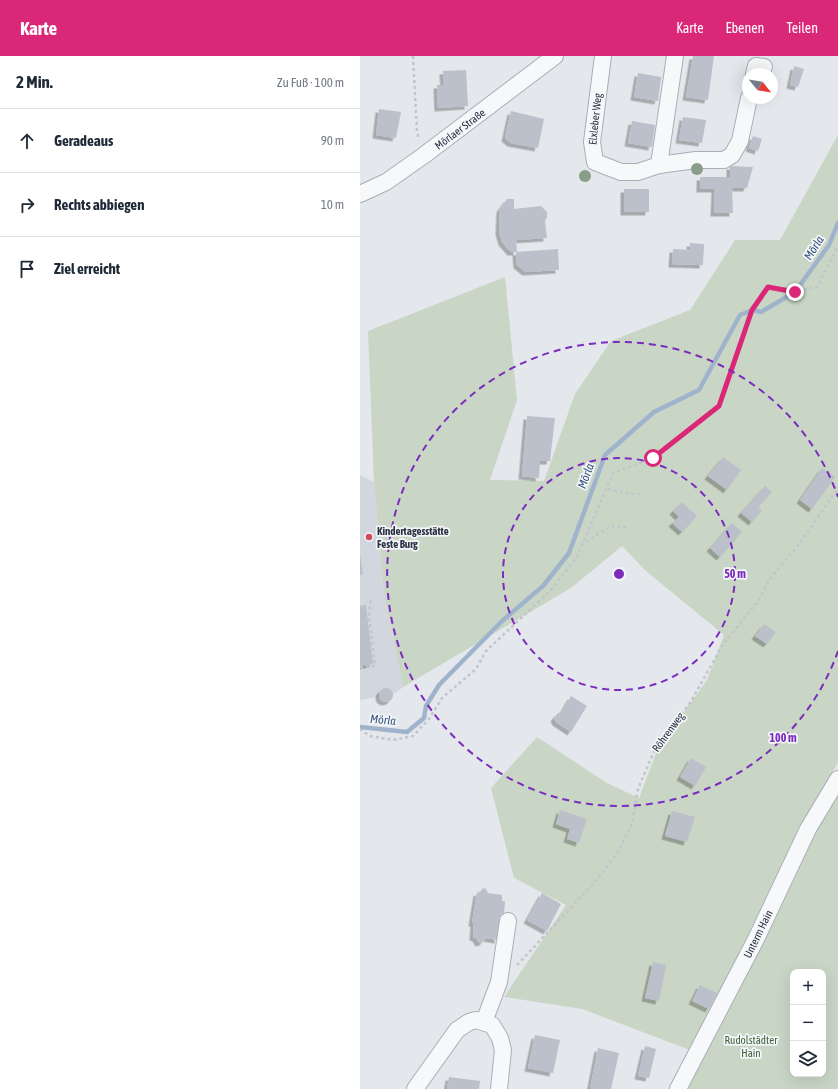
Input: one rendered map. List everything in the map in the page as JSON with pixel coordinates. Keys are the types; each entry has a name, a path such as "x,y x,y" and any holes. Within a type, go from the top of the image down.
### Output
{"street":[{"name":"Mörlaer Straße","path":"360,194 386,182 423,156 555,56"},
{"name":"Elxleber Weg","path":"603,56 592,142 595,162 604,167 621,172 638,172 659,165 696,160 724,160 732,155 740,141 748,104"},
{"path":"659,165 675,56"},
{"name":"Unterm Hain","path":"678,1089 756,939 808,829 838,779"},
{"path":"484,1022 499,982 508,921"},
{"path":"415,1089 457,1030 469,1022 476,1020 492,1025 500,1038 503,1050 499,1089"}],"path":[{"path":"413,56 417,132"},
{"path":"360,730 370,736 394,740 413,736 429,719 442,698 476,669 486,652 552,589 577,557 608,489 613,473 653,458 719,406 752,310 768,287 795,292 817,287 838,246"},
{"name":"Röhrenweg","path":"513,971 608,867 619,851 632,824 638,789 657,744 690,703 722,646 758,601 770,579 800,543 838,488"},
{"path":"608,489 625,493 642,494"},
{"path":"581,546 611,526 626,526"},
{"path":"360,667 374,666 369,616 371,597"}],"shaded area":[{"name":"Kindertagesstätte Feste Burg","path":"360,475 374,482 384,593 403,687 394,694 360,700"}],"green space":[{"path":"838,135 838,762 792,845 746,941 690,1050 582,1009 504,997 566,905 514,878 491,788 537,737 607,783 639,798 658,748 707,680 724,635 646,571 622,546 571,588 403,687 384,593 374,482 368,331 505,277 517,400 490,480 544,481 575,394 611,341 690,310 735,240 780,240"},
{"name":"Rudolstädter Hain","path":"838,790 838,1089 682,1089 801,856"}],"building":[{"path":"693,56 714,56 708,100 686,97"},
{"path":"794,66 804,69 798,87 790,85"},
{"path":"466,70 468,106 438,108 437,85 444,85 443,71"},
{"path":"638,73 661,77 658,101 634,97"},
{"path":"379,109 401,112 396,138 376,135"},
{"path":"511,111 544,119 538,148 511,143 505,138"},
{"path":"683,117 706,120 702,143 679,140"},
{"path":"632,121 655,125 652,147 628,143"},
{"path":"753,136 762,139 758,151 749,148"},
{"path":"730,166 753,167 747,188 732,188 733,213 714,213 715,189 700,189 700,177 730,177"},
{"path":"624,189 649,189 649,212 624,212"},
{"path":"507,199 514,199 514,209 541,206 547,212 547,218 545,220 547,238 516,240 517,252 511,252 502,242 499,231 500,209"},
{"path":"690,243 704,244 703,265 672,264 673,249 690,250"},
{"path":"558,249 559,270 526,272 517,265 516,252"},
{"path":"527,416 555,418 550,461 540,461 539,478 522,476"},
{"path":"723,457 741,470 727,490 708,476"},
{"path":"822,468 835,477 812,509 800,500"},
{"path":"765,486 772,492 758,507 762,510 752,522 741,513"},
{"path":"682,502 697,516 682,532 672,523 679,517 673,511"},
{"path":"732,523 742,532 720,557 710,548"},
{"path":"360,555 363,574 360,575"},
{"path":"366,605 373,664 360,666 360,606"},
{"path":"764,624 776,632 767,644 755,636"},
{"path":"383,688 389,688 393,692 393,698 389,702 383,702 379,698 379,692"},
{"path":"571,696 587,706 571,732 556,722 554,718 558,713 562,712"},
{"path":"691,758 706,767 695,786 680,777"},
{"path":"560,810 587,819 579,843 567,839 570,829 556,824"},
{"path":"672,811 695,817 687,842 665,836"},
{"path":"483,888 486,889 488,893 502,895 502,901 505,901 504,914 500,914 498,940 486,938 483,942 479,943 476,938 473,937 474,923 472,923 477,892 479,893"},
{"path":"542,893 561,904 547,931 527,920"},
{"path":"653,962 666,965 659,1001 645,998"},
{"path":"700,985 717,993 709,1009 692,1001"},
{"path":"535,1035 560,1040 553,1073 528,1068"},
{"path":"645,1046 656,1049 649,1078 638,1076"},
{"path":"598,1048 619,1053 611,1089 590,1089"},
{"path":"449,1077 480,1081 479,1089 447,1089"}],"waterway":[{"name":"Mörla","path":"360,727 407,732 424,718 426,706 439,685 502,621 543,586 569,553 605,455 654,412 699,390 740,315 753,310 761,312 795,292 829,245 838,223"}],"place":[{"name":"Kindertagesstätte Feste Burg","path":"369,537"}],"route":[{"path":"653,458 719,406 752,310 768,287 795,292"}]}
